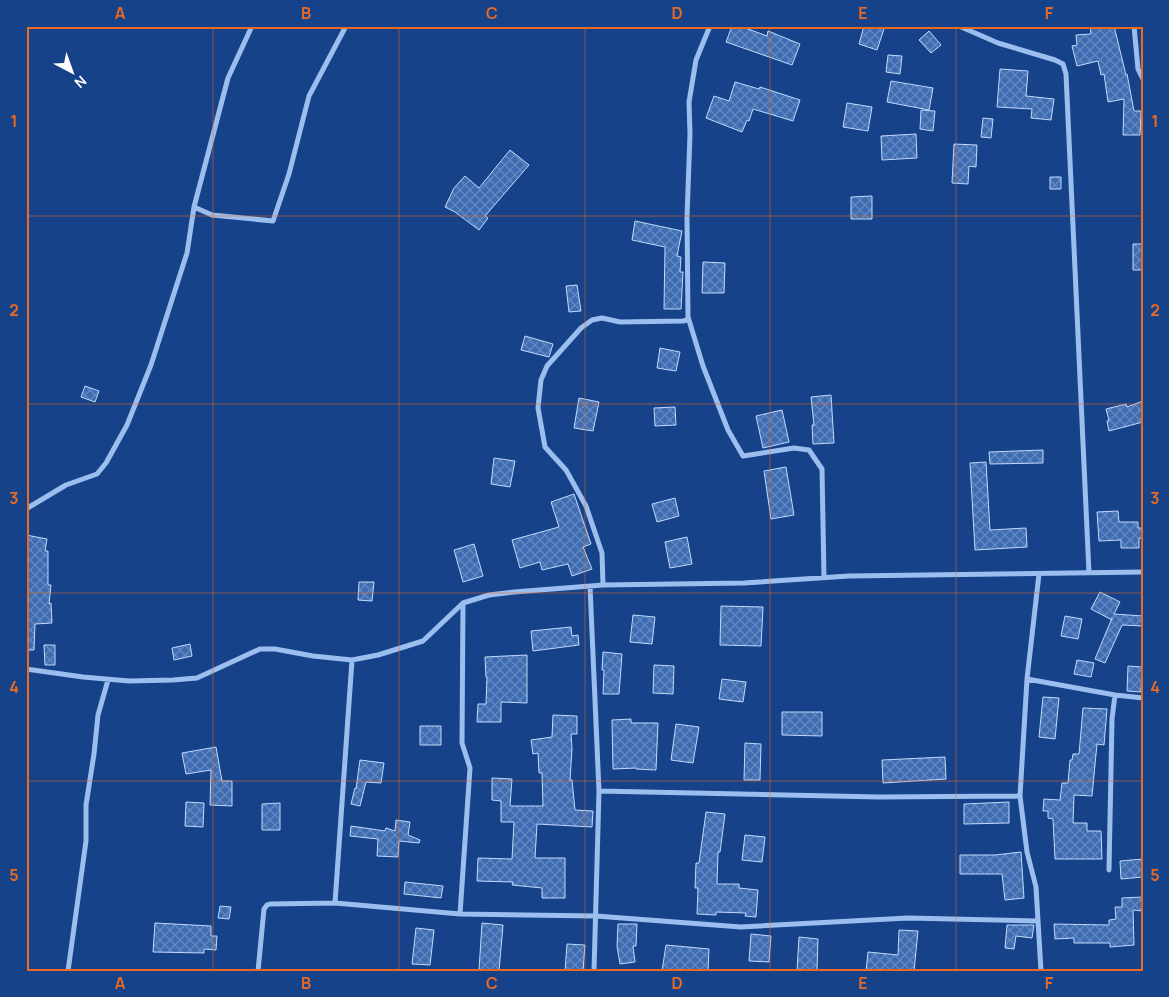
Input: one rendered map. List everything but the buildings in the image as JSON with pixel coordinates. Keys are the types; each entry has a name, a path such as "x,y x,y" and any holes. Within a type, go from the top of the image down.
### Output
{"street":[{"path":"26,510 66,484 96,474 106,463 127,424 151,365 187,253 194,207 228,78 252,26"},
{"path":"194,207 212,216 273,221 289,174 309,96 346,26"},
{"path":"710,26 696,60 688,102 690,134 687,217 688,317 728,430 743,456 794,448 809,450 822,469 824,578"},
{"path":"959,26 998,43 1055,60 1063,64 1066,74 1089,573"},
{"path":"1134,26 1138,69 1143,79"},
{"path":"604,585 602,553 586,506 566,470 545,447 538,408 541,380 547,366 581,328 592,320 602,318 620,322 683,321 688,317"},
{"path":"26,669 129,682 197,678 260,650 275,649 313,656 352,660 378,655 423,641 463,603 489,594 604,585 744,584 824,578 1143,572"},
{"path":"1039,574 1027,679 1020,796 1027,852 1036,887 1041,971"},
{"path":"590,586 599,791 594,971"},
{"path":"460,914 470,768 462,743 463,603"},
{"path":"335,903 352,660"},
{"path":"1027,679 1115,695 1143,698"},
{"path":"68,971 86,841 86,805 98,715 108,680"},
{"path":"1109,870 1112,718 1115,695"},
{"path":"599,791 879,797 1020,796"},
{"path":"258,971 264,909 267,905 335,903 460,914 596,916 741,927 908,918 1038,921"}]}
